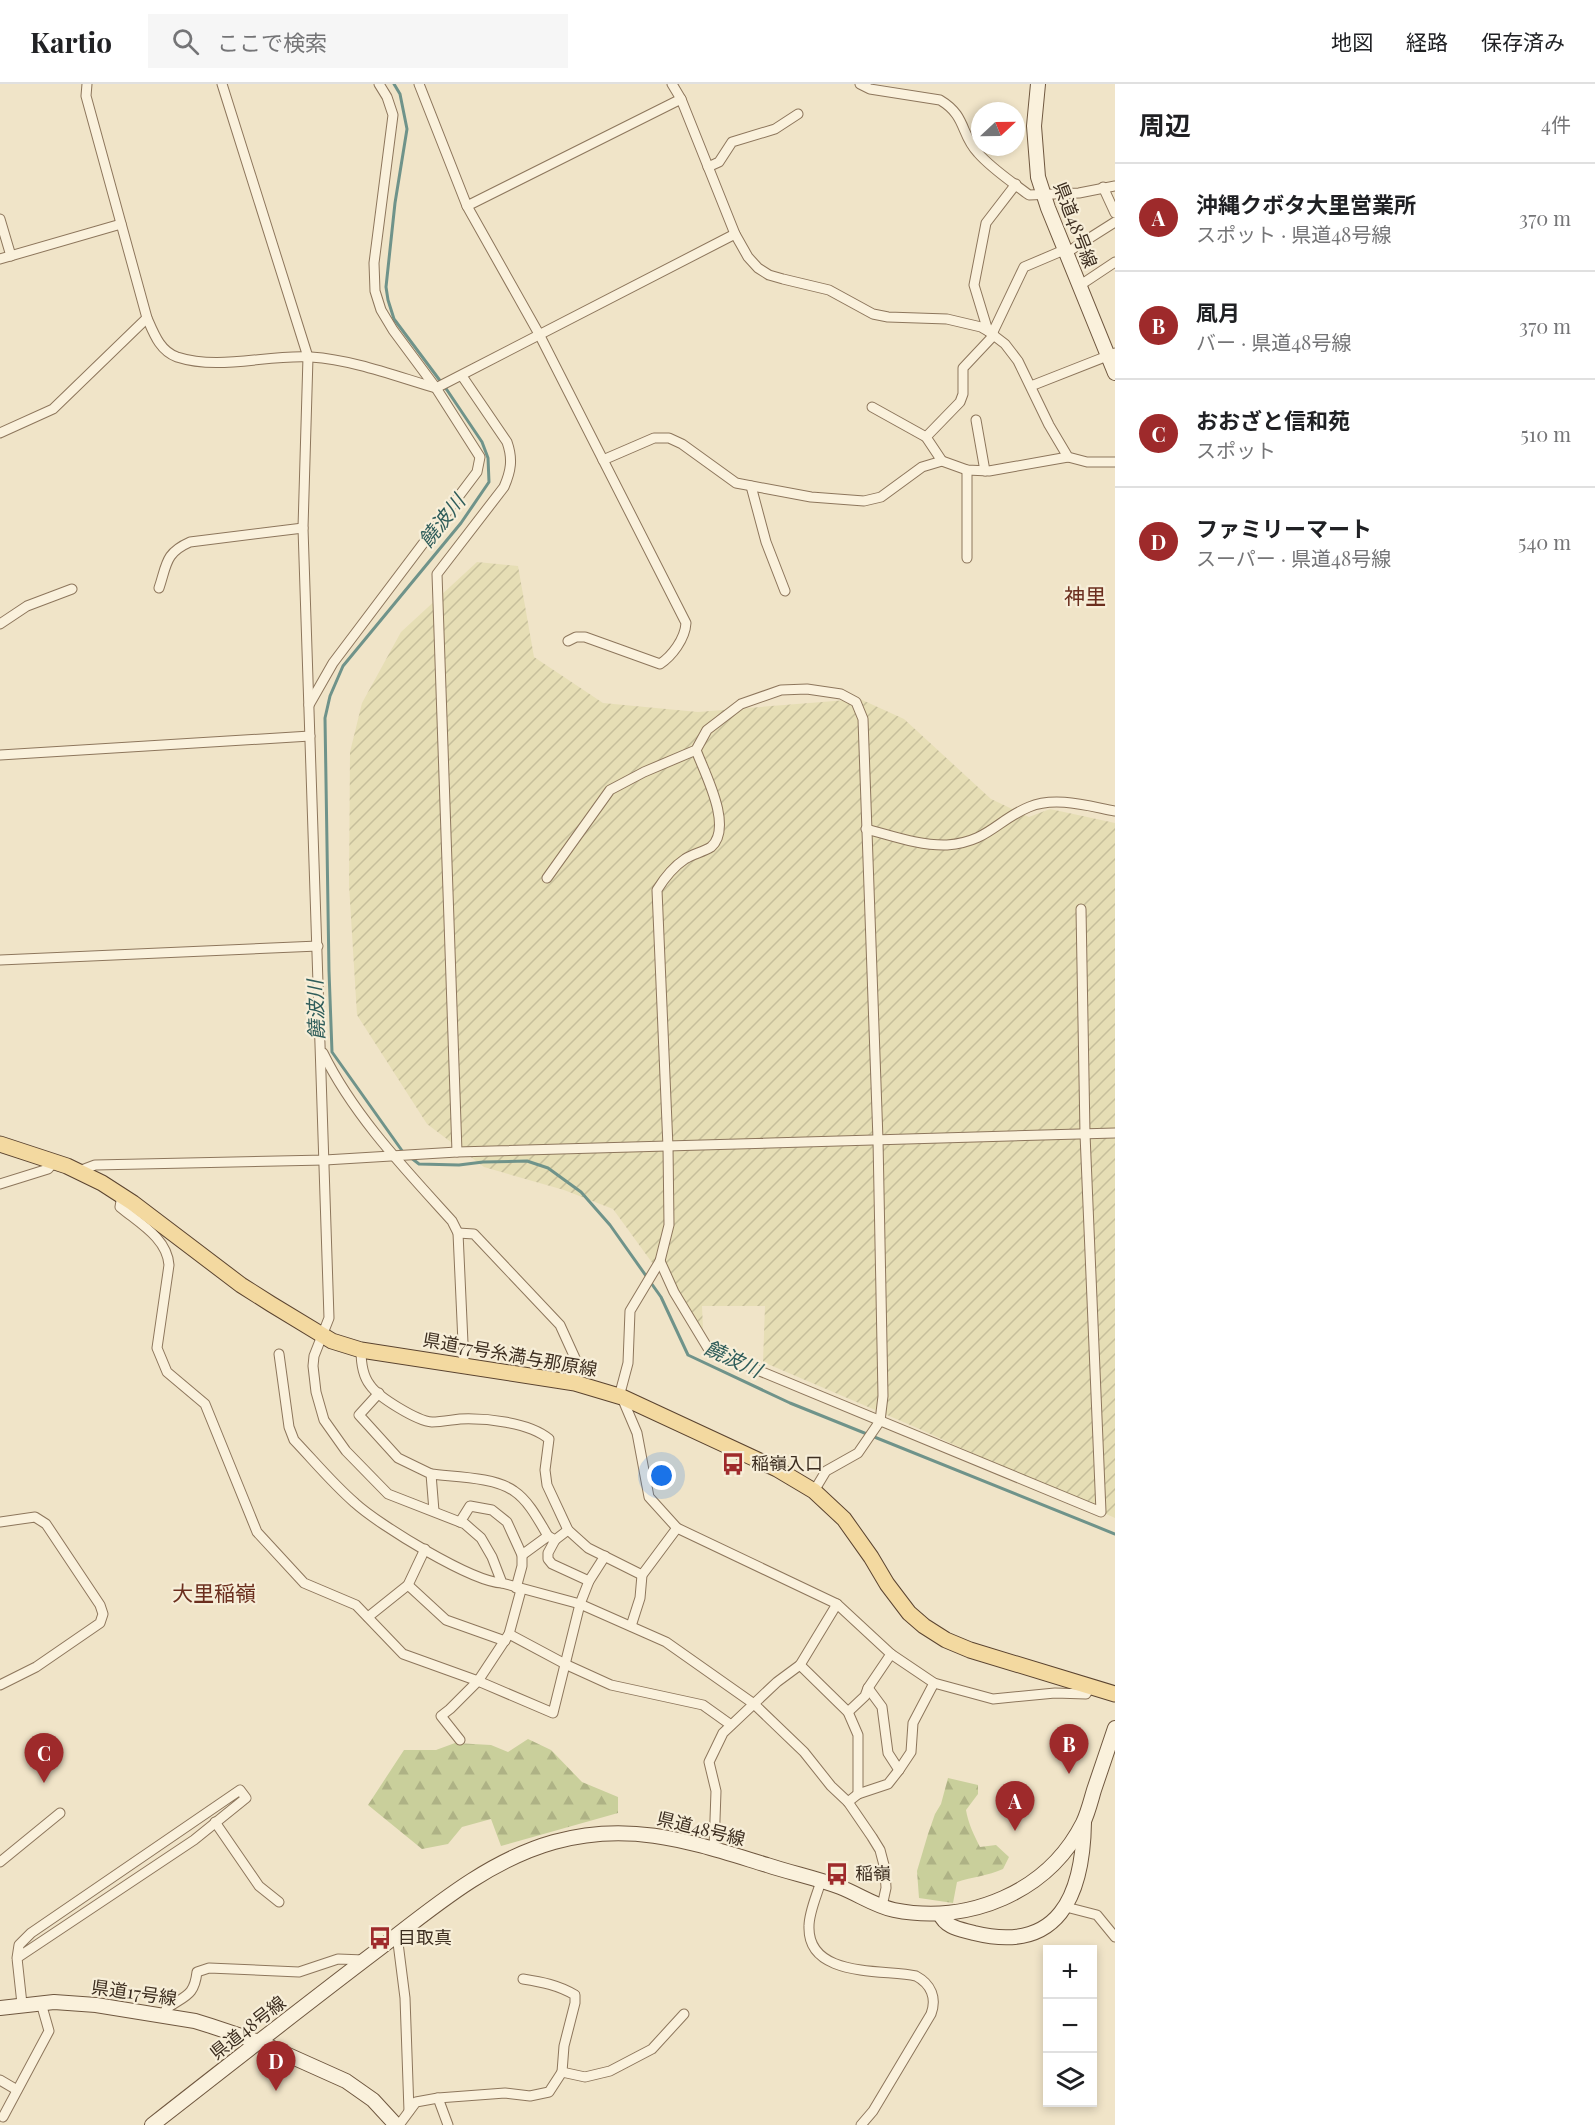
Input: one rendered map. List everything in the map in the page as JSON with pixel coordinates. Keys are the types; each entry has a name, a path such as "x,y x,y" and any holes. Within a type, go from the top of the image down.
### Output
{"main road":[{"name":"県道48号線","path":"1038,84 1034,112 1038,177 1079,286 1111,355 1115,373"},
{"name":"県道77号糸満与那原線","path":"0,1144 79,1170 122,1195 241,1285 332,1341 361,1350 574,1383 622,1397 777,1469 814,1491 844,1519 896,1597 924,1626 946,1640 970,1650 1115,1694"},
{"name":"県道48号線","path":"152,2125 364,1960 483,1874 513,1857 556,1841 599,1834 642,1833 676,1838 714,1848 841,1887 895,1910 940,1914 958,1913 994,1904 1027,1886 1058,1858 1084,1822 1115,1728"},
{"path":"940,1914 942,1920 950,1926 1010,1938 1032,1934 1042,1929 1066,1906 1079,1866 1084,1822"},
{"name":"県道17号線","path":"0,2008 41,2003 96,2005 195,2021 259,2042 329,2072 362,2091 397,2125"}],"street":[{"path":"87,84 86,96 147,318 157,341 164,350 176,357 208,362 308,357 345,361 436,388 735,234"},
{"path":"222,84 308,357 303,528 329,1318 314,1356 316,1392 324,1420 346,1452 388,1494 460,1522 481,1538 502,1583"},
{"path":"309,706 333,663 477,472 480,457 436,388 393,330 381,310 375,291 374,263 393,115 387,97 379,84"},
{"path":"419,84 467,206 539,334 686,623 685,630 670,657 660,664 585,637 576,637 568,641"},
{"path":"672,84 681,99 735,234 748,257 758,268 769,275 829,290 873,314 888,317 947,319 981,327 992,333 1005,344 1018,361 1049,425 1068,457"},
{"path":"860,84 870,89 940,100 948,105 957,113 969,140 978,153 1029,195 1079,193 1115,186"},
{"path":"467,206 681,99"},
{"path":"708,167 719,162 732,142 775,129 798,114"},
{"path":"992,333 974,285 986,223 1016,184"},
{"path":"1103,187 1115,213"},
{"path":"0,219 11,256"},
{"path":"926,437 960,402 963,394 963,368 992,333 1024,267 1065,251 1115,222"},
{"path":"0,259 121,224"},
{"path":"1079,286 1115,262"},
{"path":"0,433 53,409 147,318"},
{"path":"1031,386 1111,355"},
{"path":"457,1152 437,574 504,487 511,471 511,455 507,442 462,376"},
{"path":"872,407 926,437 942,460 967,470 985,471 1068,457 1077,461 1115,462"},
{"path":"976,420 985,471"},
{"path":"603,460 654,438 669,438 682,444 736,483 811,497 864,501 881,497 922,467 942,460"},
{"path":"967,470 967,558"},
{"path":"751,486 766,542 785,591"},
{"path":"159,588 169,557 175,549 190,542 303,528"},
{"path":"0,624 27,606 72,589"},
{"path":"547,878 610,790 644,772 696,750 706,730 741,704 781,690 807,689 842,694 856,702 863,719 878,1140 883,1396 880,1421 858,1453 826,1471 814,1491"},
{"path":"0,755 310,736"},
{"path":"696,750 719,810 719,831 715,842 709,848 685,859 670,871 657,890 669,1225 660,1261 630,1311 628,1363 620,1393 637,1433 649,1497 677,1528 837,1604 891,1654 934,1683 993,1699 1055,1693 1086,1694 1090,1687"},
{"path":"866,829 927,844 948,845 984,836 1029,806 1051,802 1077,804 1115,812"},
{"path":"660,1261 674,1292 709,1350 1101,1512 1085,1134 1081,909"},
{"path":"0,960 318,946"},
{"path":"321,1048 334,1076 392,1156 452,1221 458,1233 464,1365"},
{"path":"79,1170 95,1165 324,1160 457,1152 1115,1133"},
{"path":"0,1184 48,1169 54,1162"},
{"path":"122,1195 120,1207 158,1239 169,1258 157,1348 167,1372 206,1404 257,1532 304,1583 356,1605 403,1654 478,1681 553,1713 567,1665 580,1604 589,1581 605,1556"},
{"path":"458,1233 474,1234 560,1325 575,1358 574,1383"},
{"path":"361,1350 361,1362 371,1388 415,1418 433,1422 463,1419 497,1421 526,1427 549,1439 544,1470 547,1485 568,1530 588,1548 642,1575"},
{"path":"279,1354 289,1427 294,1440 355,1503 379,1522 458,1568 491,1583 502,1583 580,1604 666,1642 754,1704 804,1752 831,1786 848,1802 880,1850 886,1879 882,1906"},
{"path":"378,1393 359,1415 398,1458 432,1474 499,1483 515,1492 551,1538 548,1559 552,1564 589,1581"},
{"path":"432,1474 434,1511"},
{"path":"460,1522 470,1506 492,1510 507,1522 522,1555 519,1589 507,1638 478,1681 441,1716 460,1740"},
{"path":"0,1522 35,1517 46,1524 100,1605 103,1614 100,1623 36,1667 0,1685"},
{"path":"631,1626 640,1598 642,1575 677,1528"},
{"path":"522,1555 568,1530"},
{"path":"368,1617 408,1585 425,1549"},
{"path":"408,1585 446,1620 507,1638 611,1685 703,1705 731,1725"},
{"path":"714,1848 716,1791 709,1762 723,1733 777,1682 800,1665 837,1604"},
{"path":"848,1712 865,1696 891,1654"},
{"path":"800,1665 848,1712 858,1735 858,1794"},
{"path":"848,1802 858,1794 888,1785 899,1770 911,1752 913,1723 934,1683"},
{"path":"868,1688 882,1707 888,1753 899,1770"},
{"path":"17,1958 194,1840 246,1798 240,1790 37,1928 20,1945 17,1958 22,2004"},
{"path":"0,1863 60,1813"},
{"path":"215,1822 259,1886 279,1902"},
{"path":"822,1881 809,1927 812,1942 820,1955 825,1960 840,1966 916,1976 926,1982 933,1996 934,2006 931,2014 873,2111 861,2125"},
{"path":"1066,1906 1097,1915 1115,1937"},
{"path":"397,1935 405,1998 409,2111"},
{"path":"164,2016 166,2009 193,1990 197,1972 203,1969 299,1972 338,1959 364,1960"},
{"path":"397,2125 416,2102 505,2093 530,2096 549,2092 562,2072 564,2046 575,1995 562,1987 523,1979"},
{"path":"3,2117 49,2031 41,2003"},
{"path":"562,2072 585,2077 610,2071 652,2049 684,2014"},
{"path":"0,2080 17,2090"},
{"path":"438,2098 448,2125"}],"shaded area":[{"path":"477,562 518,566 534,657 603,703 698,712 860,699 904,719 991,799 1029,817 1050,809 1115,823 1115,1518 915,1427 763,1362 765,1306 702,1306 703,1329 613,1209 564,1190 484,1167 427,1124 357,1015 349,885 350,752 362,703 401,632"}],"green space":[{"path":"528,1739 551,1750 582,1782 618,1797 618,1813 501,1846 491,1819 462,1827 448,1844 422,1849 368,1805 404,1750 436,1750 455,1743 491,1745 508,1752"},
{"path":"948,1778 978,1785 978,1794 966,1810 973,1833 980,1847 996,1845 1009,1857 1003,1869 957,1882 953,1903 919,1898 917,1871"}],"waterway":[{"name":"饒波川","path":"394,84 400,94 407,129 395,203 386,287 388,300 394,319 482,442 488,458 489,482 461,523 343,666 330,696 325,718 332,1052 403,1152"},
{"name":"饒波川","path":"410,1157 419,1164 459,1165 527,1161 548,1168 581,1192 610,1225 661,1297 688,1355 790,1403 1115,1534"}],"place":[{"name":"稲嶺入口","path":"733,1464"},
{"name":"凮月","path":"1069,1774"},
{"name":"おおざと信和苑","path":"44,1783"},
{"name":"沖縄クボタ大里営業所","path":"1015,1831"},
{"name":"稲嶺","path":"837,1874"},
{"name":"目取真","path":"380,1938"},
{"name":"ファミリーマート","path":"276,2091"}],"district":[{"name":"神里","path":"1085,597"},
{"name":"大里稲嶺","path":"214,1594"}]}
